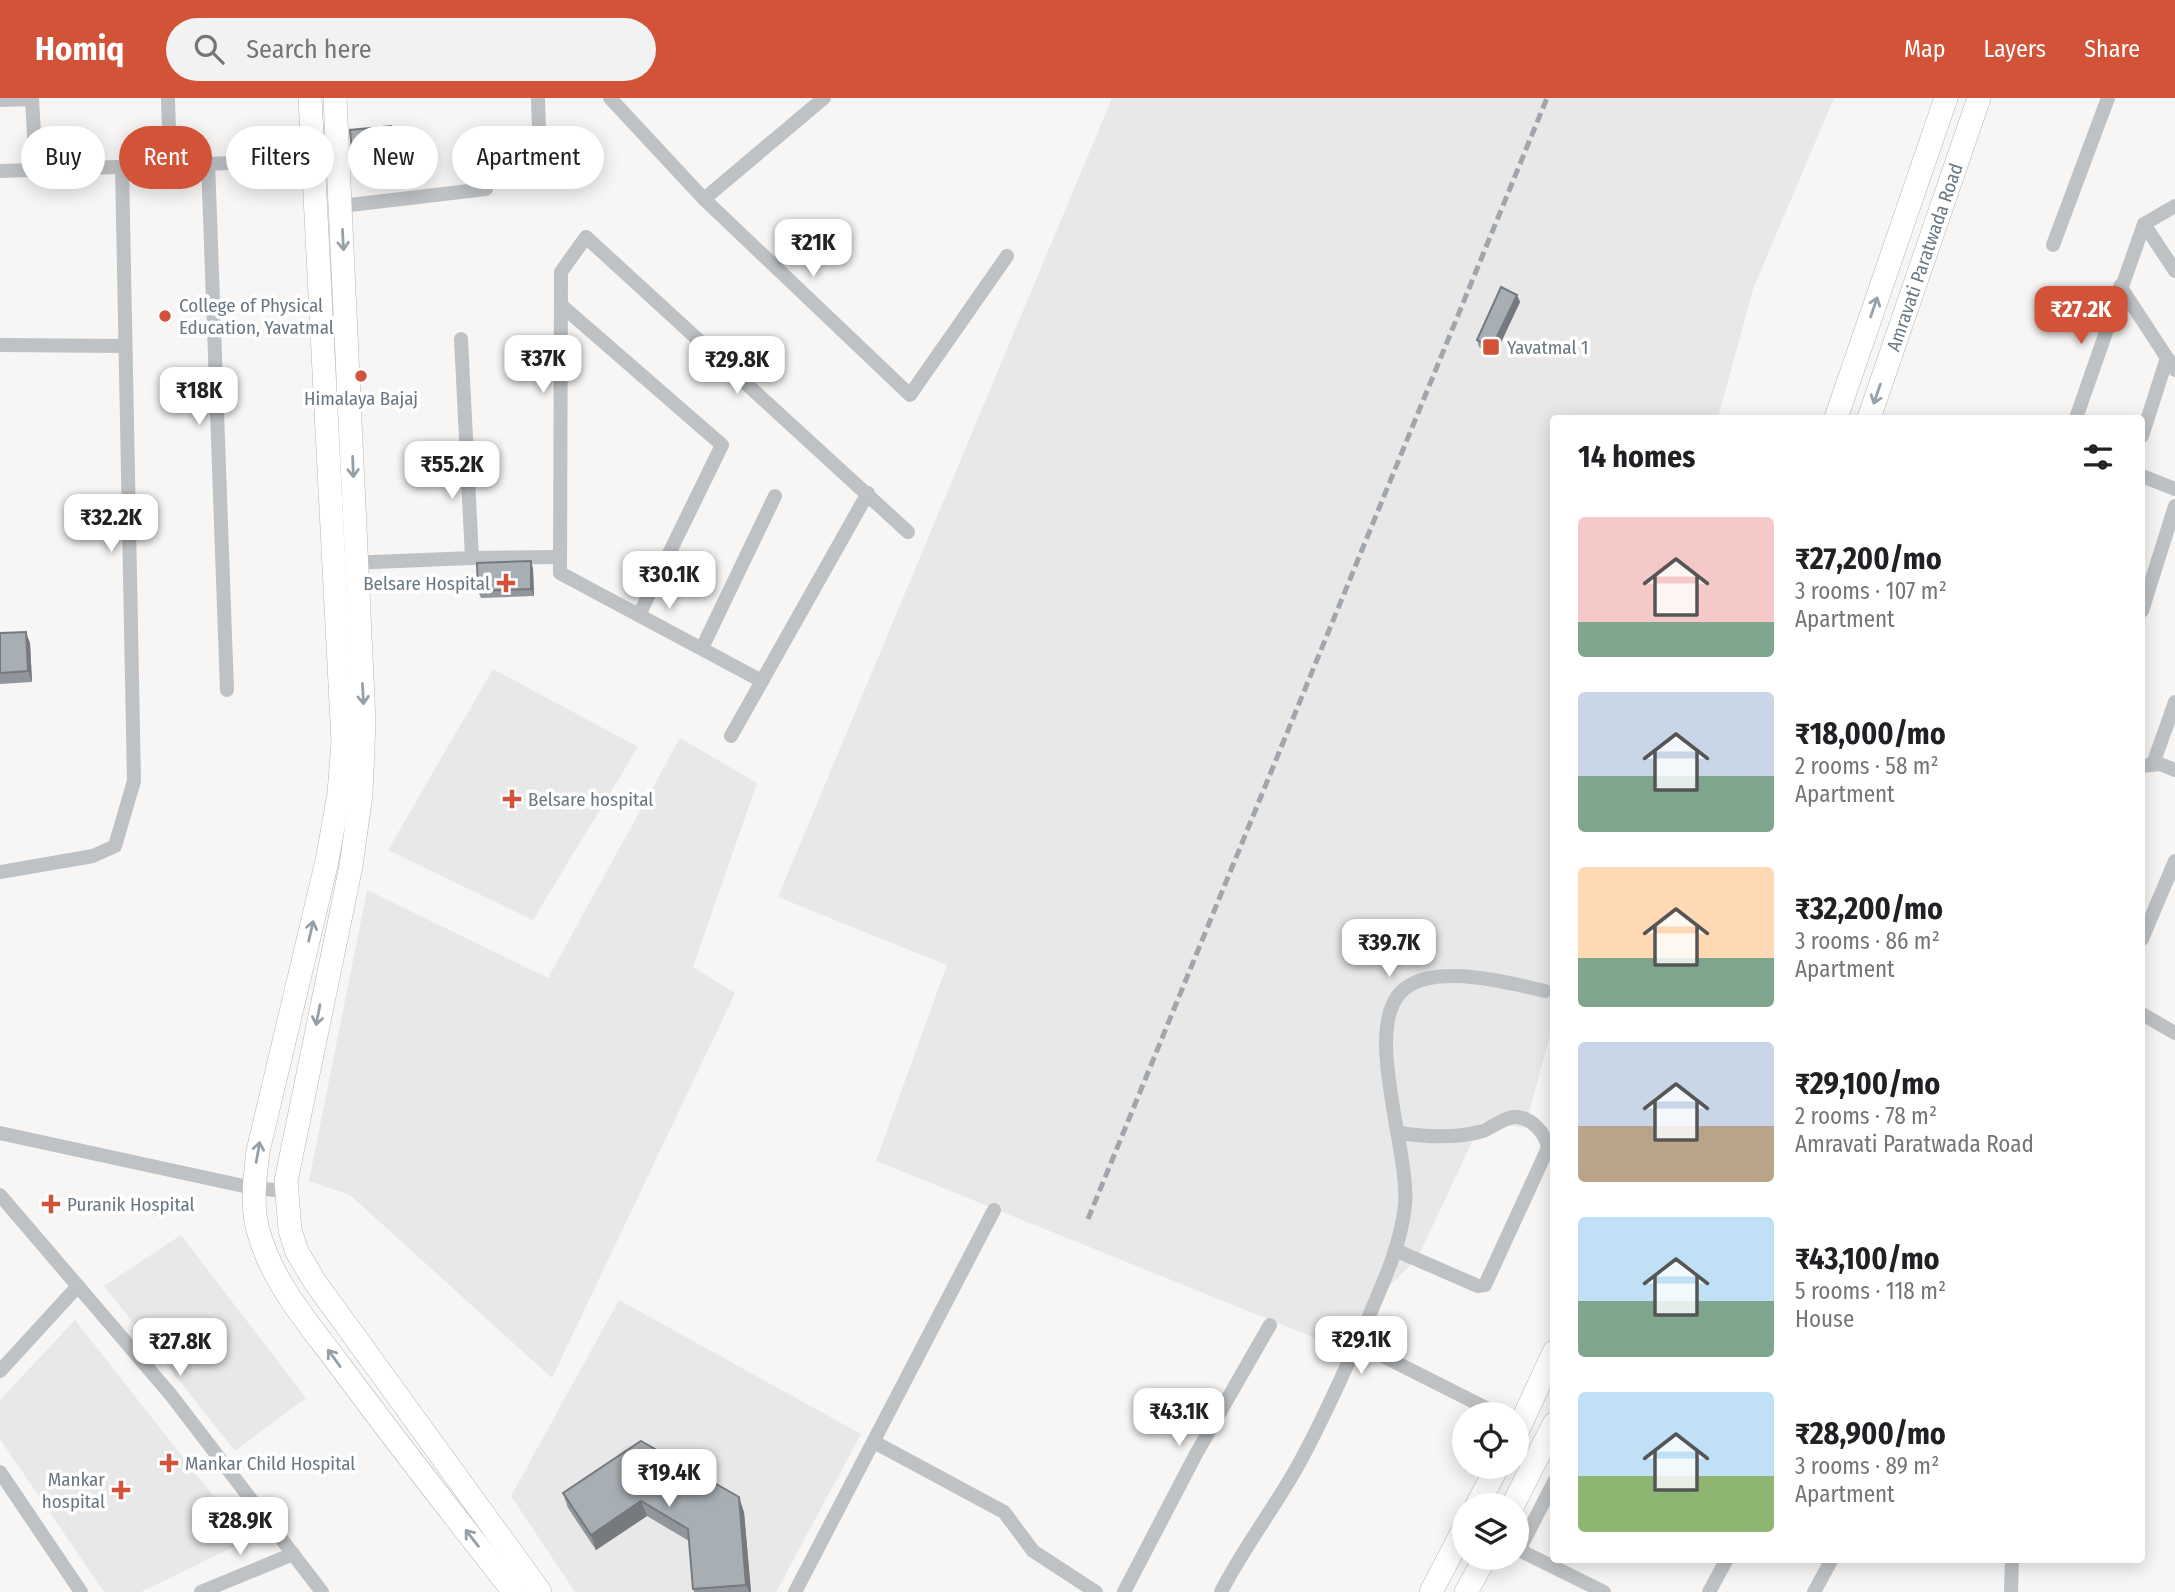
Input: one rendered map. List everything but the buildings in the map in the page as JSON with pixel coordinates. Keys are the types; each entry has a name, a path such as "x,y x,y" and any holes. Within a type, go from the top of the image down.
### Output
{"main road":[{"path":"310,98 311,126"},
{"path":"335,98 341,206 346,563 343,742 339,794 324,874 258,1151 253,1188 257,1228 285,1292 382,1424 514,1592"},
{"name":"Amravati Paratwada Road","path":"1837,415 1946,98"},
{"name":"Amravati Paratwada Road","path":"1870,415 1979,98"},
{"path":"315,189 346,563 365,721 361,794 351,866 327,970 286,1191 289,1230 297,1252 315,1282 540,1592"},
{"path":"1529,1403 1550,1360"},
{"path":"1519,1493 1550,1433"},
{"path":"1431,1592 1452,1552"},
{"path":"1466,1592 1478,1570"}],"street":[{"path":"168,98 169,126"},
{"path":"538,98 539,126"},
{"path":"610,98 704,199 909,394 1007,256"},
{"path":"704,199 824,98"},
{"path":"2053,244 2108,98"},
{"path":"0,100 32,99 34,126"},
{"path":"0,171 21,170"},
{"path":"0,872 93,856 115,846 134,781 122,189"},
{"path":"209,189 227,690"},
{"path":"341,206 486,189"},
{"path":"2077,415 2120,286 2144,224 2175,206"},
{"path":"2144,224 2175,271"},
{"path":"762,681 560,573 561,272 586,237 908,531"},
{"path":"2120,286 2171,364 2145,429"},
{"path":"561,305 722,445 639,615"},
{"path":"461,339 472,558"},
{"path":"0,345 124,346"},
{"path":"2145,477 2175,489"},
{"path":"730,736 868,493"},
{"path":"702,648 775,496"},
{"path":"2145,601 2175,506"},
{"path":"346,563 560,558"},
{"path":"2175,702 2147,765 2175,770"},
{"path":"2145,932 2175,861"},
{"path":"1221,1592 1301,1461 1357,1343 1395,1250 1405,1204 1400,1133 1390,1095 1385,1057 1393,1004 1401,992 1411,985 1430,979 1460,976 1487,978 1545,991"},
{"path":"2145,1016 2175,1033"},
{"path":"1395,1250 1478,1286 1485,1285 1548,1148 1541,1130 1515,1117 1482,1131 1457,1136 1429,1137 1400,1133"},
{"path":"0,1133 253,1188 286,1191"},
{"path":"0,1195 171,1395 322,1592"},
{"path":"795,1592 994,1210"},
{"path":"0,1371 78,1286"},
{"path":"1124,1592 1196,1454 1270,1325"},
{"path":"1357,1343 1474,1402"},
{"path":"1529,1428 1550,1431"},
{"path":"873,1441 1004,1512 1033,1551 1096,1592"},
{"path":"0,1472 81,1592"},
{"path":"1529,1529 1550,1489"},
{"path":"201,1592 293,1554"},
{"path":"1529,1554 1604,1592"},
{"path":"1709,1592 1725,1563"},
{"path":"1814,1592 1830,1563"},
{"path":"2011,1592 2012,1563"}],"shaded area":[{"path":"1112,98 1834,98 1753,289 1719,415 1550,415 1550,1036 1527,1120 1541,1130 1482,1121 1417,1259 1330,1344 876,1161 947,965 778,897"},
{"name":"Belsare hospital","path":"493,669 638,747 533,920 388,850"},
{"path":"680,738 757,783 693,967 735,993 552,1378 350,1195 309,1181 367,890 548,978"},
{"path":"181,1235 306,1398 235,1451 104,1286"},
{"path":"619,1300 861,1434 776,1592 575,1592 511,1496"},
{"name":"Mankar hospital","path":"75,1320 248,1540 141,1592 104,1592 0,1439 0,1400"}],"railway":[{"path":"1088,1219 1547,98"}],"place":[{"name":"College of Physical Education, Yavatmal","path":"165,316"},
{"name":"Yavatmal 1","path":"1491,347"},
{"name":"Himalaya Bajaj","path":"361,376"},
{"name":"Belsare Hospital","path":"506,583"},
{"name":"Belsare hospital","path":"512,799"},
{"name":"Puranik Hospital","path":"51,1204"},
{"name":"Mankar Child Hospital","path":"169,1463"},
{"name":"Mankar hospital","path":"121,1490"}]}
